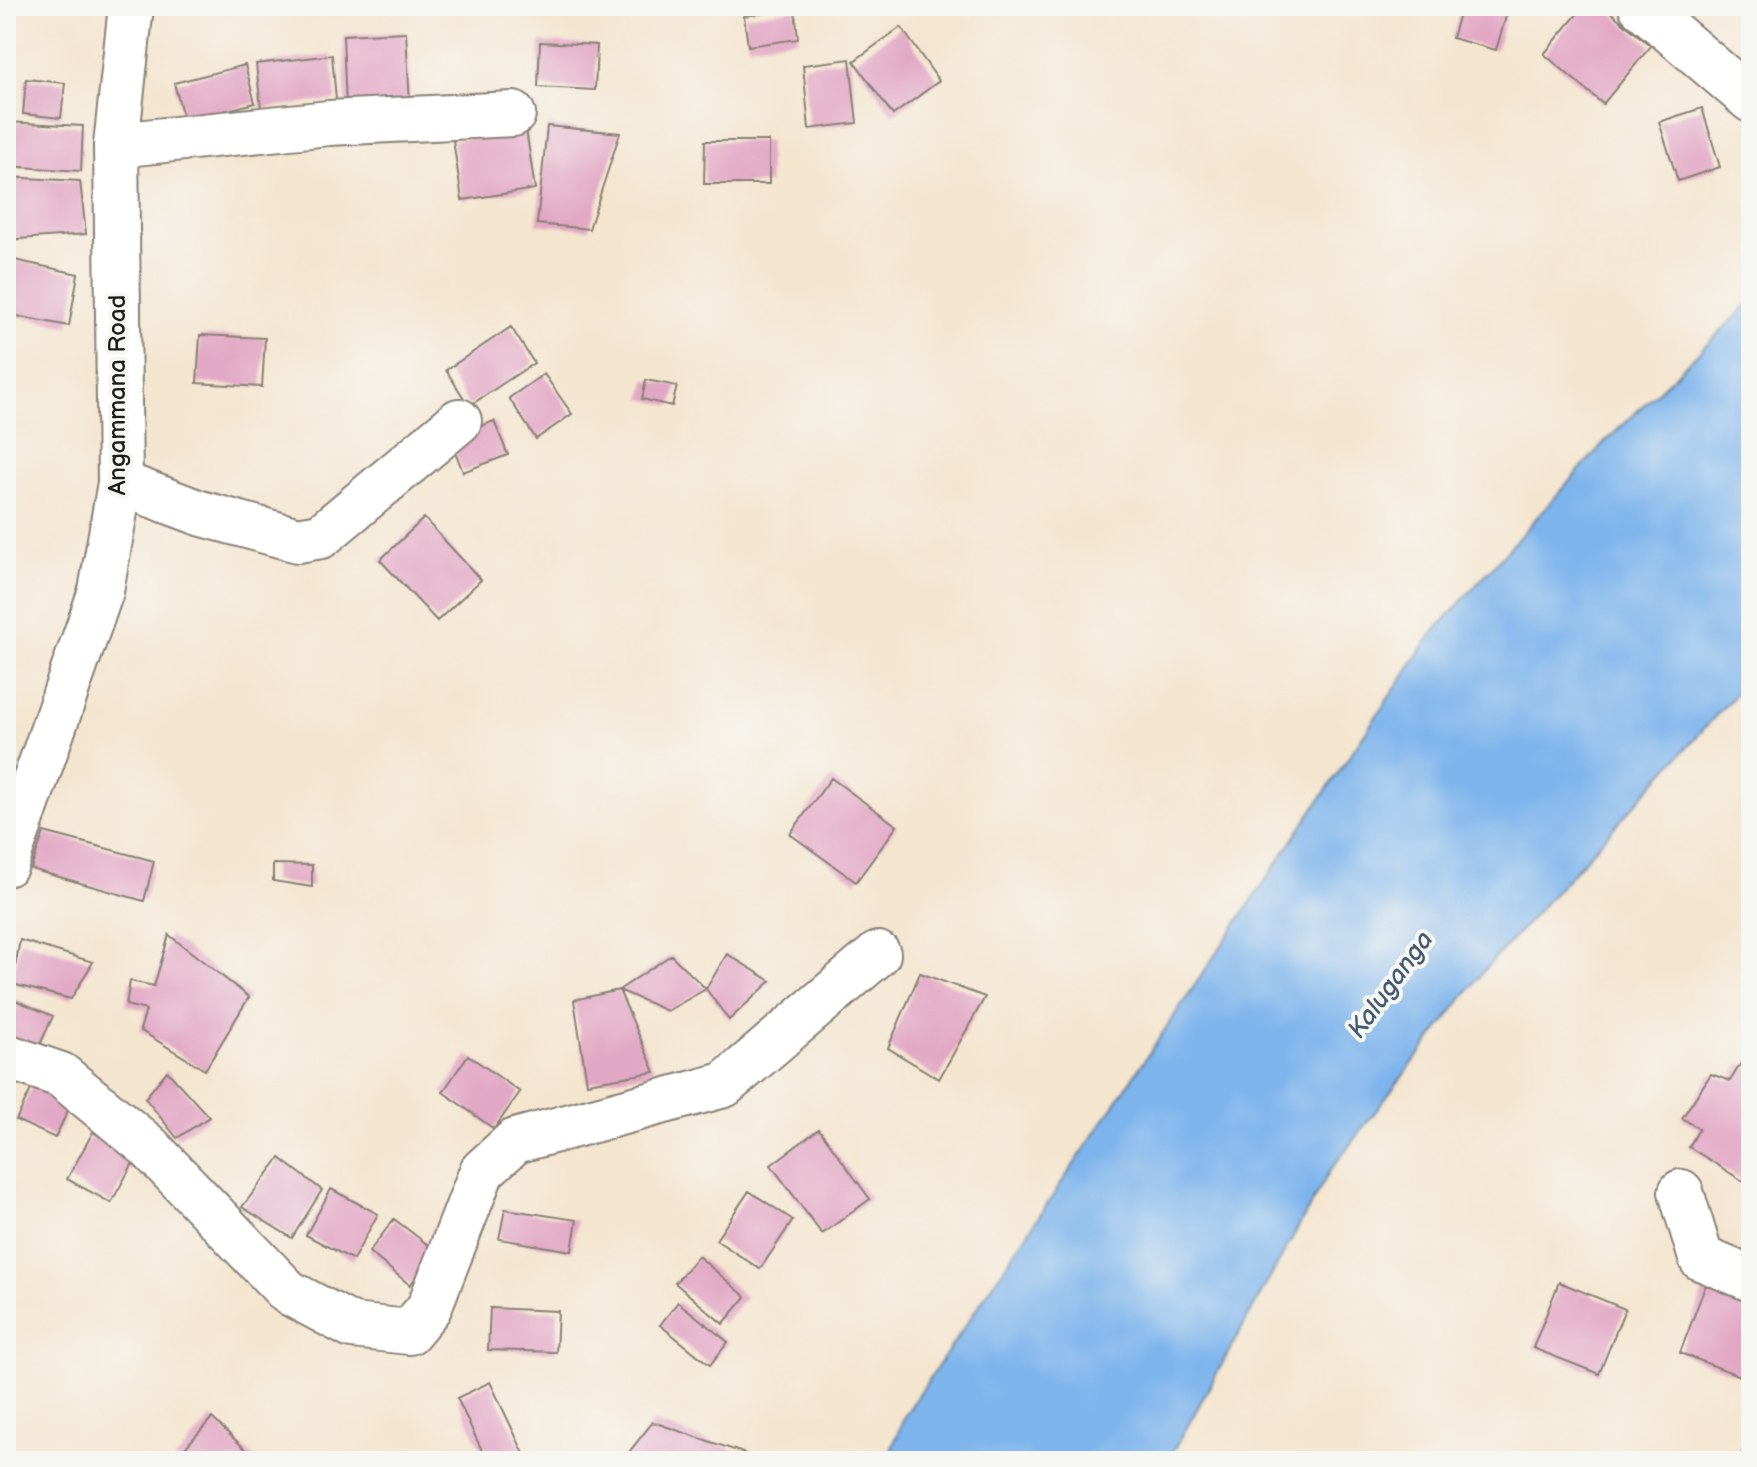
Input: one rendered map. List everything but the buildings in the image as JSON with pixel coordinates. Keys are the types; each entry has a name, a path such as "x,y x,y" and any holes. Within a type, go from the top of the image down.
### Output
{"street":[{"name":"Angammana Road","path":"6,864 101,591 120,483 116,145 131,6"},
{"path":"1641,6 1751,100"},
{"path":"116,145 329,123 513,114"},
{"path":"120,483 200,513 298,540 321,536 459,421"},
{"path":"6,1056 61,1075 148,1146 288,1292 352,1326 409,1332 429,1308 482,1171 515,1141 724,1085 878,954"},
{"path":"1681,1192 1701,1258 1751,1279"}],"water":[{"name":"Kaluganga","path":"1751,302 1751,677 1486,968 1329,1172 1168,1461 887,1461 905,1415 1431,635 1602,445"}]}
